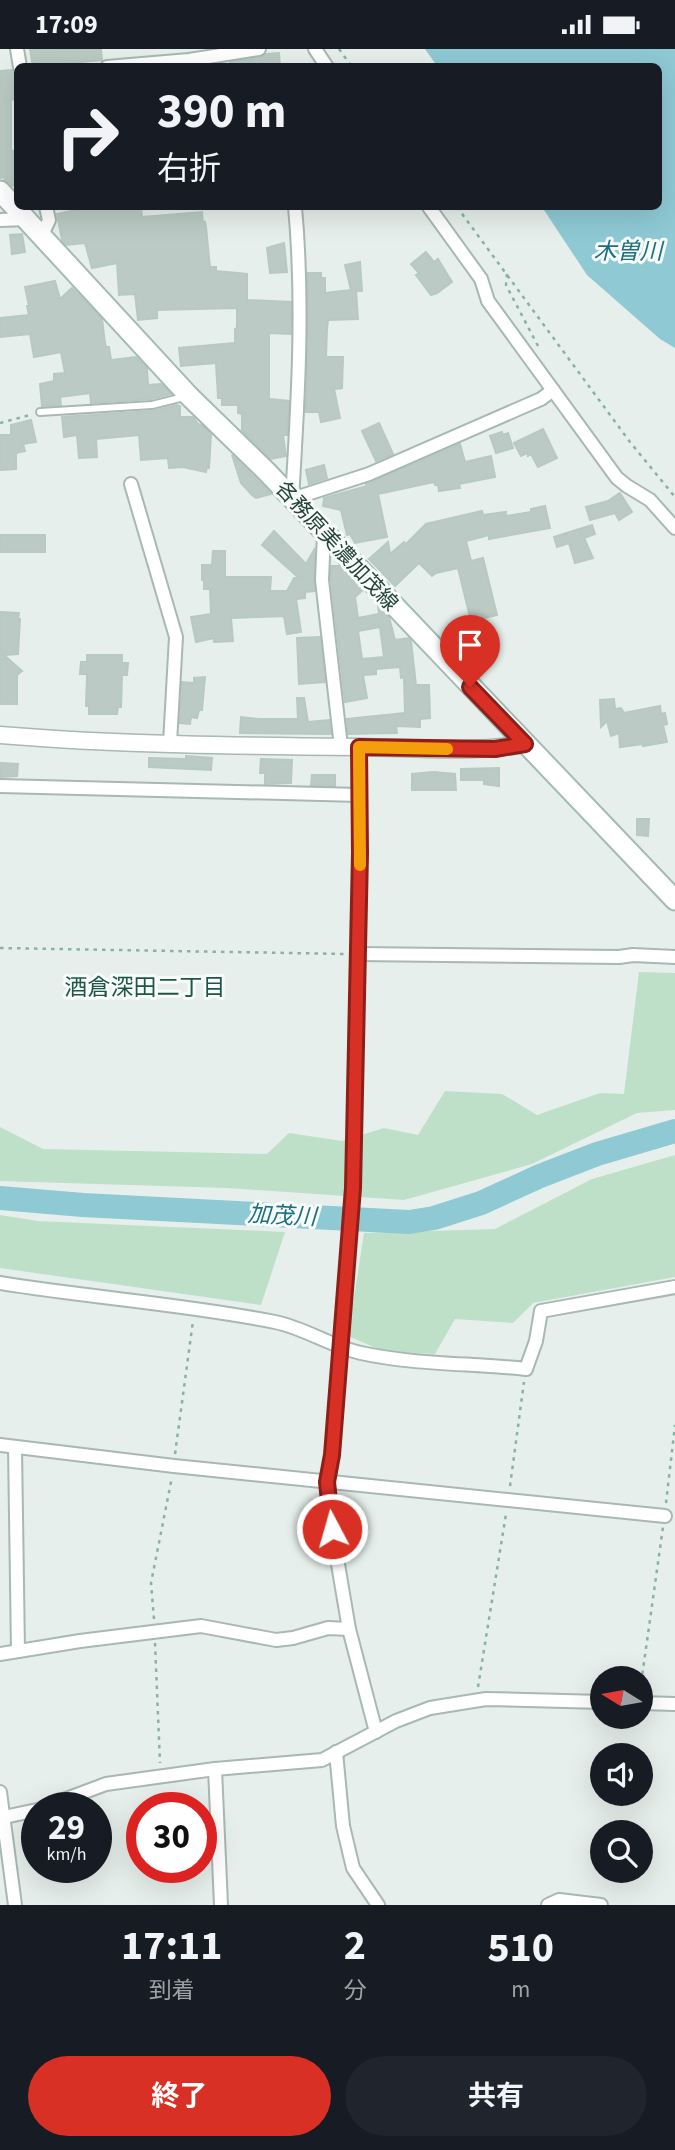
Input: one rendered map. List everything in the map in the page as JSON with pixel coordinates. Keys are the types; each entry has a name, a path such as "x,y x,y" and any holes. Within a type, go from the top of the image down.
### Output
{"main road":[{"name":"各務原美濃加茂線","path":"0,191 14,206"},
{"name":"各務原美濃加茂線","path":"18,210 190,396 675,900"}],"street":[{"path":"190,63 258,49"},
{"path":"42,235 49,220 47,210"},
{"path":"295,210 299,253 299,339 292,499 391,465 541,399 553,390"},
{"path":"431,210 481,279 488,301 617,478 650,500 675,529"},
{"path":"0,220 27,219"},
{"path":"131,484 176,636 170,743"},
{"path":"324,533 323,580 341,747"},
{"path":"0,735 68,741 341,747 495,749 525,744"},
{"path":"359,747 360,853 353,1188 332,1455 327,1482 349,1629 376,1732"},
{"path":"0,786 360,795"},
{"path":"358,954 675,957"},
{"path":"0,1283 279,1323 359,1353 416,1363 474,1364 526,1369 536,1341 541,1311 675,1287"},
{"path":"0,1445 174,1466 665,1516"},
{"path":"15,1447 18,1651"},
{"path":"0,1654 201,1626 276,1640 328,1628 349,1629"},
{"path":"85,1792 107,1784 215,1769 322,1760 396,1721 430,1708 486,1699 590,1702"},
{"path":"653,1703 675,1704"},
{"path":"336,1752 343,1826 354,1868 378,1905"},
{"path":"215,1769 221,1905"},
{"path":"0,1792 15,1905"},
{"path":"2,1817 21,1813"},
{"path":"548,1905 559,1900 596,1905"}],"lane":[{"path":"40,412 152,405 190,396"}],"path":[{"path":"459,210 630,442 675,497"},
{"path":"507,274 506,285 544,356"},
{"path":"0,423 40,412"},
{"path":"0,948 358,954"},
{"path":"174,1466 195,1309"},
{"path":"476,1700 526,1369"},
{"path":"644,1666 675,1425"}],"green space":[{"path":"639,972 675,973 675,1110 637,1113 532,1164 404,1200 227,1188 0,1181 0,1127 43,1149 267,1154 289,1133 342,1141 384,1128 418,1135 445,1091 502,1094 537,1115 600,1093 624,1094"},
{"path":"675,1155 675,1277 533,1303 513,1323 455,1319 435,1354 383,1351 348,1336 364,1233 495,1229 592,1179"},
{"path":"0,1215 38,1221 285,1232 261,1305 0,1268"}],"water":[{"name":"木曽川","path":"425,49 675,49 675,348 660,339 587,275 544,210 662,210 662,63 435,63"}],"building":[{"path":"30,49 101,49 102,60 32,63"},
{"path":"279,53 280,63 230,63 260,58 266,54"},
{"path":"12,70 14,73 14,100 11,100 11,151 14,151 12,186 4,177 0,178 0,71"},
{"path":"76,210 141,210 142,217 202,212 210,267 216,267 216,271 247,274 247,300 291,302 291,334 269,333 269,399 289,401 287,435 283,435 286,456 271,459 242,430 242,414 238,413 238,405 222,405 222,398 218,398 216,363 181,366 179,348 235,343 237,308 157,310 157,318 138,320 135,294 119,295 117,263 92,268 85,243 66,245 62,240 57,214"},
{"path":"22,234 25,252 12,254 10,235"},
{"path":"284,243 287,272 270,273 267,248"},
{"path":"426,252 434,262 438,259 452,282 431,295 411,264"},
{"path":"360,262 362,291 356,291 358,319 328,320 326,357 343,357 342,388 334,389 340,418 321,422 319,412 306,412 308,273 321,273 321,278 325,278 325,293 351,290 345,265"},
{"path":"55,281 60,299 72,288 102,319 105,343 106,347 109,347 111,360 136,357 147,368 148,385 161,384 171,394 151,399 91,403 90,393 60,397 61,405 42,406 40,384 54,381 54,374 65,373 61,352 34,357 30,334 0,337 0,318 29,315 25,287"},
{"path":"180,406 180,417 193,417 211,434 209,468 207,467 206,472 183,467 169,468 168,458 141,460 139,435 96,439 97,457 79,458 77,435 64,437 62,417 153,411"},
{"path":"31,420 36,442 23,444 25,451 16,453 16,469 0,470 0,435 11,435 11,425"},
{"path":"379,423 393,454 376,461 362,431"},
{"path":"543,429 557,458 538,467 531,454 521,456 514,443"},
{"path":"502,432 503,435 508,433 513,448 496,453 490,436"},
{"path":"460,444 465,462 491,456 495,477 459,484 460,488 439,491 434,482 378,494 387,537 355,543 350,534 347,535 341,510 323,506 324,498 367,486 366,484"},
{"path":"232,455 271,494 256,498 252,495 241,483"},
{"path":"324,465 327,478 309,484 306,470"},
{"path":"620,493 632,512 619,520 615,513 590,520 586,507 608,501"},
{"path":"545,506 550,528 489,539 489,535 466,541 471,561 483,558 497,615 471,621 458,568 432,576 419,563 395,586 369,559 388,542 390,554 404,542 406,544 426,524 482,511 483,515 506,512 506,516 531,512 531,509"},
{"path":"592,525 595,534 584,538 593,558 575,563 569,543 557,547 554,537"},
{"path":"274,531 306,564 314,550 314,591 305,592 305,598 296,599 301,632 287,634 284,616 231,618 233,641 214,642 214,638 196,642 191,617 211,614 210,589 204,589 202,565 212,565 213,551 225,551 225,577 271,577 270,591 287,591 294,578 299,578 262,545"},
{"path":"0,535 45,535 45,552 0,552"},
{"path":"331,566 340,566 363,590 355,597 358,618 379,614 378,606 389,617 395,640 409,638 411,641 416,685 429,685 430,718 420,719 420,727 396,726 397,733 348,734 347,719 405,713 404,677 401,678 400,667 376,669 376,674 363,675 367,698 345,702","holes":["380,627 384,657 362,659 358,631"]},
{"path":"0,612 19,613 18,654 4,655 22,671 17,675 17,704 0,704"},
{"path":"320,637 325,682 299,684 297,638"},
{"path":"87,655 122,655 122,663 128,663 127,675 122,675 121,707 118,707 117,714 89,714 89,706 86,706 87,674 80,674 81,662 87,662"},
{"path":"205,677 202,710 199,710 197,718 191,717 190,724 180,723 182,682 194,683 194,678"},
{"path":"297,698 304,698 308,722 329,720 331,734 240,733 241,717 298,719"},
{"path":"614,699 615,709 621,708 624,713 660,706 661,714 665,713 667,724 663,725 667,742 620,747 619,733 611,736 607,721 601,727 600,700"},
{"path":"186,756 212,758 211,770 149,767 149,758 186,759"},
{"path":"261,759 292,760 291,783 265,784 265,773 260,773"},
{"path":"0,763 18,764 17,776 0,777"},
{"path":"499,768 499,786 484,784 484,780 461,780 461,769"},
{"path":"412,774 455,774 456,790 412,790"},
{"path":"312,775 335,775 335,786 311,785"},
{"path":"637,819 649,819 648,836 637,835"}],"waterway":[{"name":"加茂川","path":"0,1198 83,1205 409,1222 434,1218 481,1203 597,1154 675,1131"}],"slow traffic":[{"path":"360,865 359,747 447,749"}],"district":[{"name":"酒倉深田二丁目","path":"145,987"}],"route":[{"path":"332,1529 327,1482 332,1455 353,1188 360,853 359,747 495,749 525,744 470,687"}]}
